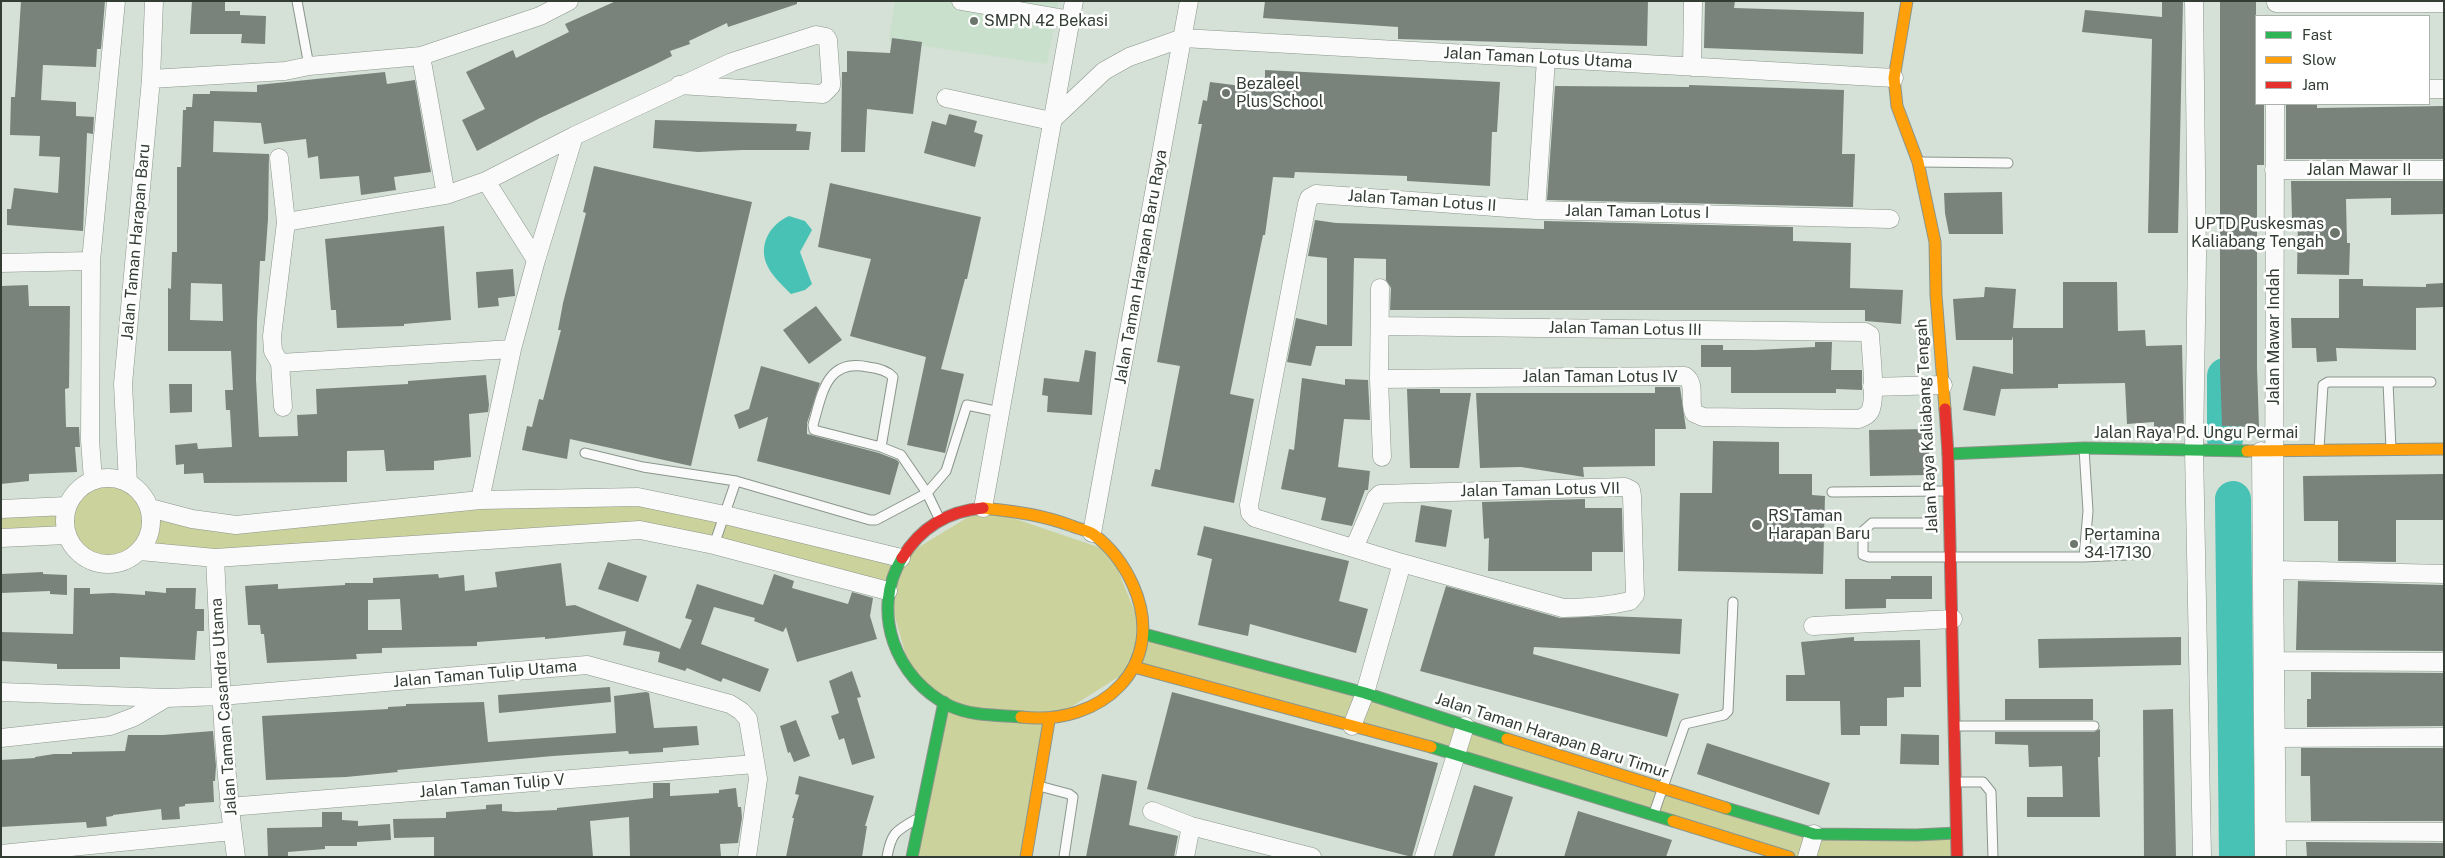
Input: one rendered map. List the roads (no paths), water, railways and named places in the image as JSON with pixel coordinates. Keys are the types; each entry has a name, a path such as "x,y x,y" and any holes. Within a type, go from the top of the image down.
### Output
{"street":[{"path":"93,480 90,440 91,261 116,1"},
{"name":"Jalan Taman Harapan Baru","path":"128,483 123,384 152,79 154,1"},
{"path":"152,79 284,71 309,66 421,56 540,16 569,1"},
{"path":"961,1 1071,20"},
{"path":"983,508 1074,1"},
{"name":"Jalan Taman Harapan Baru Raya","path":"1092,533 1189,1"},
{"path":"1692,67 1693,1"},
{"name":"Jalan Raya Kaliabang Tengah","path":"1907,1 1894,78 1897,106 1918,162 1935,242 1936,295 1948,454 1957,857"},
{"path":"2194,1 2200,450 2202,857"},
{"path":"2275,7 2444,3"},
{"path":"286,222 446,195 486,181 679,85 732,62 816,35 821,35 828,40 831,82 823,94 679,85"},
{"path":"1052,121 1104,71 1129,57 1183,38"},
{"name":"Jalan Taman Lotus Utama","path":"1183,38 1894,78"},
{"path":"421,56 446,195"},
{"path":"1536,210 1546,59"},
{"path":"2430,89 2444,89"},
{"path":"946,98 1052,121"},
{"name":"Jalan Mawar Indah","path":"2263,451 2275,105"},
{"path":"480,500 512,349 536,260 574,136"},
{"path":"279,158 286,222 272,336 273,351 280,363 283,407"},
{"name":"Jalan Mawar II","path":"2274,170 2444,170"},
{"path":"486,181 536,260"},
{"name":"Jalan Taman Lotus II","path":"1309,198 1316,194 1325,193 1536,210"},
{"name":"Jalan Taman Lotus VII","path":"1309,198 1249,504 1250,513 1255,518 1402,563 1563,608 1580,608 1630,601 1635,595 1631,490 1625,487 1380,494 1376,498 1354,548"},
{"name":"Jalan Taman Lotus I","path":"1536,210 1890,219"},
{"path":"1,263 91,261"},
{"path":"1380,288 1378,379 1382,457"},
{"name":"Jalan Taman Lotus III","path":"1380,326 1865,332 1870,335 1872,386"},
{"path":"280,363 512,349"},
{"name":"Jalan Taman Lotus IV","path":"1378,379 1685,376 1691,383 1692,410 1703,417 1859,419 1868,415 1871,408 1872,386"},
{"path":"1872,386 1943,385"},
{"name":"Jalan Raya Pd. Ungu Permai","path":"1948,454 2084,448 2263,451 2444,449"},
{"path":"2263,451 2274,570 2277,857"},
{"path":"2263,451 2264,857"},
{"path":"116,479 128,483 141,494 150,508 151,531 140,551 121,563 99,564 78,554 66,535 64,515 67,506 77,490 93,480 116,479"},
{"path":"150,508 208,523 236,525 480,500 638,497 725,515 901,558"},
{"path":"1,508 67,506"},
{"path":"983,508 1034,514 1092,533 1130,575 1142,607 1144,634 1134,667 1099,705 1082,713 1049,721 963,710 944,702 911,674 898,656 891,639 885,611 892,574 901,558 914,539 939,520 968,509 983,508"},
{"path":"140,551 215,558 640,530 714,545 888,591"},
{"path":"1,538 66,535"},
{"name":"Jalan Taman Casandra Utama","path":"215,558 221,696 229,807 236,857"},
{"path":"1352,726 1364,693 1402,563"},
{"path":"2274,570 2444,574"},
{"path":"1813,626 1953,618"},
{"name":"Jalan Taman Harapan Baru Timur","path":"1144,634 1364,693 1814,834 1916,835 1956,833"},
{"path":"2275,661 2444,662"},
{"name":"Jalan Taman Tulip Utama","path":"1,692 166,698 221,696 587,665 730,704 741,711 750,725 758,784 747,857"},
{"path":"1134,667 1455,752 1789,857"},
{"path":"1,738 110,726 134,717 166,698"},
{"path":"912,857 944,702"},
{"path":"1026,857 1040,786 1049,721"},
{"path":"1424,857 1455,752 1465,726"},
{"path":"2276,738 2444,738"},
{"name":"Jalan Taman Tulip V","path":"229,807 755,764"},
{"path":"1152,811 1191,826 1312,857"},
{"path":"1185,857 1191,826"},
{"path":"1,854 232,831"},
{"path":"2276,831 2444,832"},
{"path":"1807,857 1814,834"}],"lane":[{"path":"297,1 309,66"},
{"path":"1918,162 2008,163"},
{"path":"881,447 893,376 877,368 861,365 842,368 828,379 813,425 814,430 881,447 901,455 927,492 939,520"},
{"path":"2319,450 2323,385 2328,382 2430,382"},
{"path":"2388,382 2391,449"},
{"path":"585,453 643,467 736,481 870,520 883,518 927,492 946,471 967,406 1000,412"},
{"path":"2084,448 2088,510 2084,557"},
{"path":"714,545 736,481"},
{"path":"1832,492 1949,491"},
{"path":"1932,523 1872,523 1863,531 1863,555 1869,557 1951,555 2084,557 2148,554"},
{"path":"1654,815 1685,724 1724,715 1728,711 1732,602"},
{"path":"1954,726 2094,726"},
{"path":"1955,782 1983,782 1991,792 1992,857"},
{"path":"1040,786 1069,794 1073,797 1064,857"},
{"path":"887,857 893,834 919,818"}],"water":[{"path":"789,216 805,221 812,230 800,252 812,284 805,290 791,294 770,271 764,251 767,237 771,230 776,224"}],"waterway":[{"path":"2225,376 2225,439"},
{"path":"2233,499 2237,857"}],"place":[{"name":"SMPN 42 Bekasi","path":"974,21"},
{"name":"Bezaleel Plus School","path":"1226,93"},
{"name":"UPTD Puskesmas Kaliabang Tengah","path":"2335,233"},
{"name":"RS Taman Harapan Baru","path":"1757,525"},
{"name":"Pertamina 34-17130","path":"2074,544"}]}
